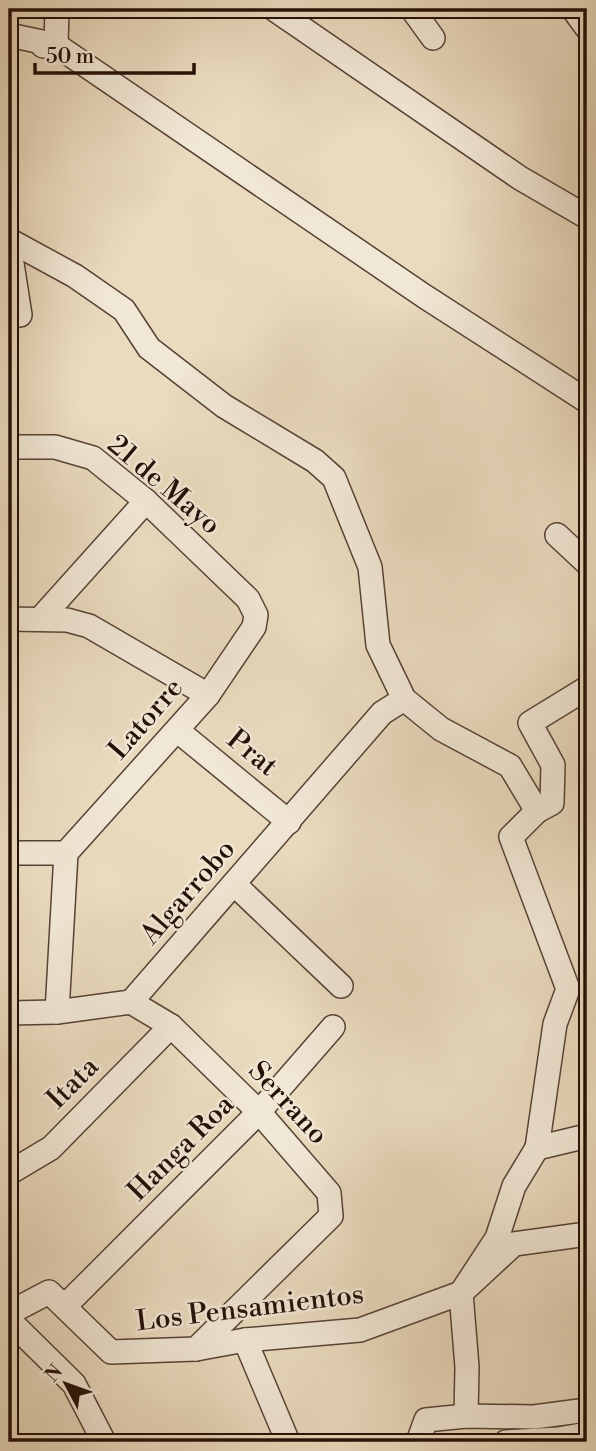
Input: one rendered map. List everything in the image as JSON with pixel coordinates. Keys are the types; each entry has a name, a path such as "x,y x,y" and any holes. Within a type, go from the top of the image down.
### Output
{"street":[{"path":"56,45 57,9"},
{"path":"274,9 520,178 587,217"},
{"path":"412,9 433,38"},
{"path":"573,9 587,28"},
{"path":"9,35 56,45 424,296 587,401"},
{"path":"9,47 56,45"},
{"path":"9,242 15,315"},
{"path":"9,242 75,276 124,310 149,348 223,407 316,461 334,478 370,567 378,645 404,699 441,729 510,766 537,811"},
{"name":"21 de Mayo","path":"9,447 54,447 93,458 146,501 248,599 256,615"},
{"path":"41,618 146,501"},
{"path":"557,535 587,563"},
{"name":"Latorre","path":"66,853 208,695 254,628 256,615"},
{"path":"9,618 67,620 89,626 208,695"},
{"path":"466,1416 467,1367 461,1293 497,1238 514,1186 537,1147 555,1024 568,989 511,837 537,811 552,803 554,765 530,723 587,688"},
{"name":"Algarrobo","path":"131,1002 382,713 404,699"},
{"name":"Prat","path":"178,731 289,822"},
{"path":"9,853 66,853 57,1012"},
{"path":"234,884 341,986"},
{"path":"9,1013 57,1012 131,1002"},
{"name":"Serrano","path":"131,1002 172,1026 259,1112 329,1193 331,1216 196,1349"},
{"name":"Itata","path":"9,1173 51,1148 172,1026"},
{"name":"Hanga Roa","path":"65,1306 259,1112 333,1027"},
{"path":"537,1147 587,1136"},
{"name":"Los Pensamientos","path":"9,1313 49,1292 111,1352 196,1349 245,1340 360,1330 461,1293 514,1244 587,1234"},
{"path":"9,1320 74,1384 104,1442"},
{"path":"245,1340 289,1442"},
{"path":"418,1442 426,1420 466,1416 534,1417 587,1410"},
{"path":"506,1442 558,1439 587,1434"}]}
